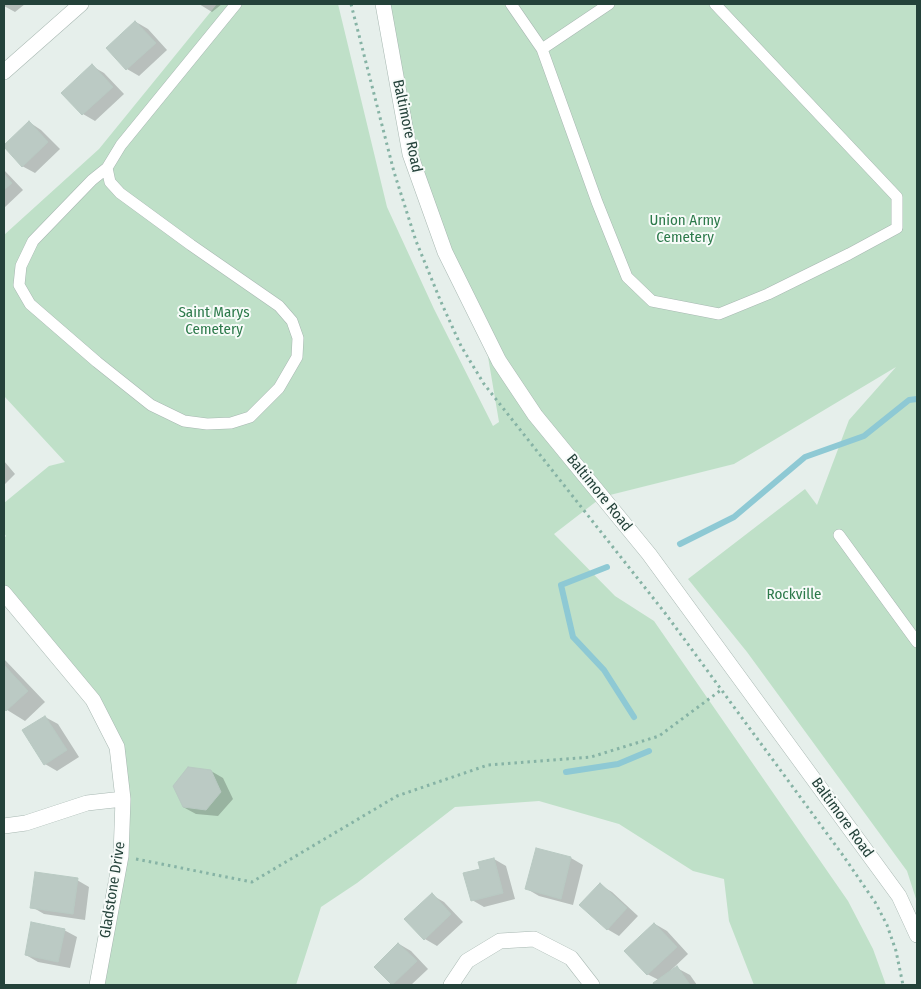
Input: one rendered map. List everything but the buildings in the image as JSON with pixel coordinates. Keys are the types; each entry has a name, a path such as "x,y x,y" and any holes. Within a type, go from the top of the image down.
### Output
{"street":[{"path":"4,72 81,4"},
{"name":"Baltimore Road","path":"384,4 410,154 445,252 499,360 535,415 649,554 888,880 899,896 917,934"},
{"name":"Gladstone Drive","path":"4,593 93,700 117,746 123,799 121,856 97,985"},
{"path":"4,826 26,823 87,803 123,799"},
{"path":"451,985 467,960 500,941 534,939 570,958 592,985"}],"lane":[{"path":"107,168 110,182 120,193 190,245 279,306 292,320 298,338 297,357 279,388 250,417 232,422 207,424 184,421 151,405 97,362 30,304 19,285 21,266 34,242 92,180 107,168 121,145 236,4"},
{"path":"511,4 542,49 597,202 627,277 652,301 719,314 768,294 897,228 896,196 715,4"},
{"path":"542,49 609,4"},
{"path":"839,535 917,642"}],"path":[{"path":"121,856 252,882 397,796 488,765 591,757 659,736 722,690"}],"green space":[{"path":"217,4 338,4 387,207 434,309 493,426 499,422 484,333 410,154 383,4 917,4 917,902 907,871 747,652 688,579 805,489 817,505 849,420 896,367 734,464 602,497 554,534 615,596 654,621 848,901 873,949 886,985 754,985 729,921 724,879 693,871 619,824 539,801 455,807 357,883 321,907 296,985 97,985 121,856 117,747 82,686 4,593 4,538 6,536 4,533 4,503 49,466 65,462 4,396 4,235 99,149"}],"waterway":[{"path":"680,544 734,517 805,457 864,436 909,400 917,399"},
{"path":"607,567 561,585 573,637 604,670 634,717"},
{"path":"566,772 618,764 649,751"}],"park label":[{"name":"Union Army Cemetery","path":"685,230"},
{"name":"Saint Marys Cemetery","path":"214,322"},
{"name":"Rockville","path":"794,595"}]}
